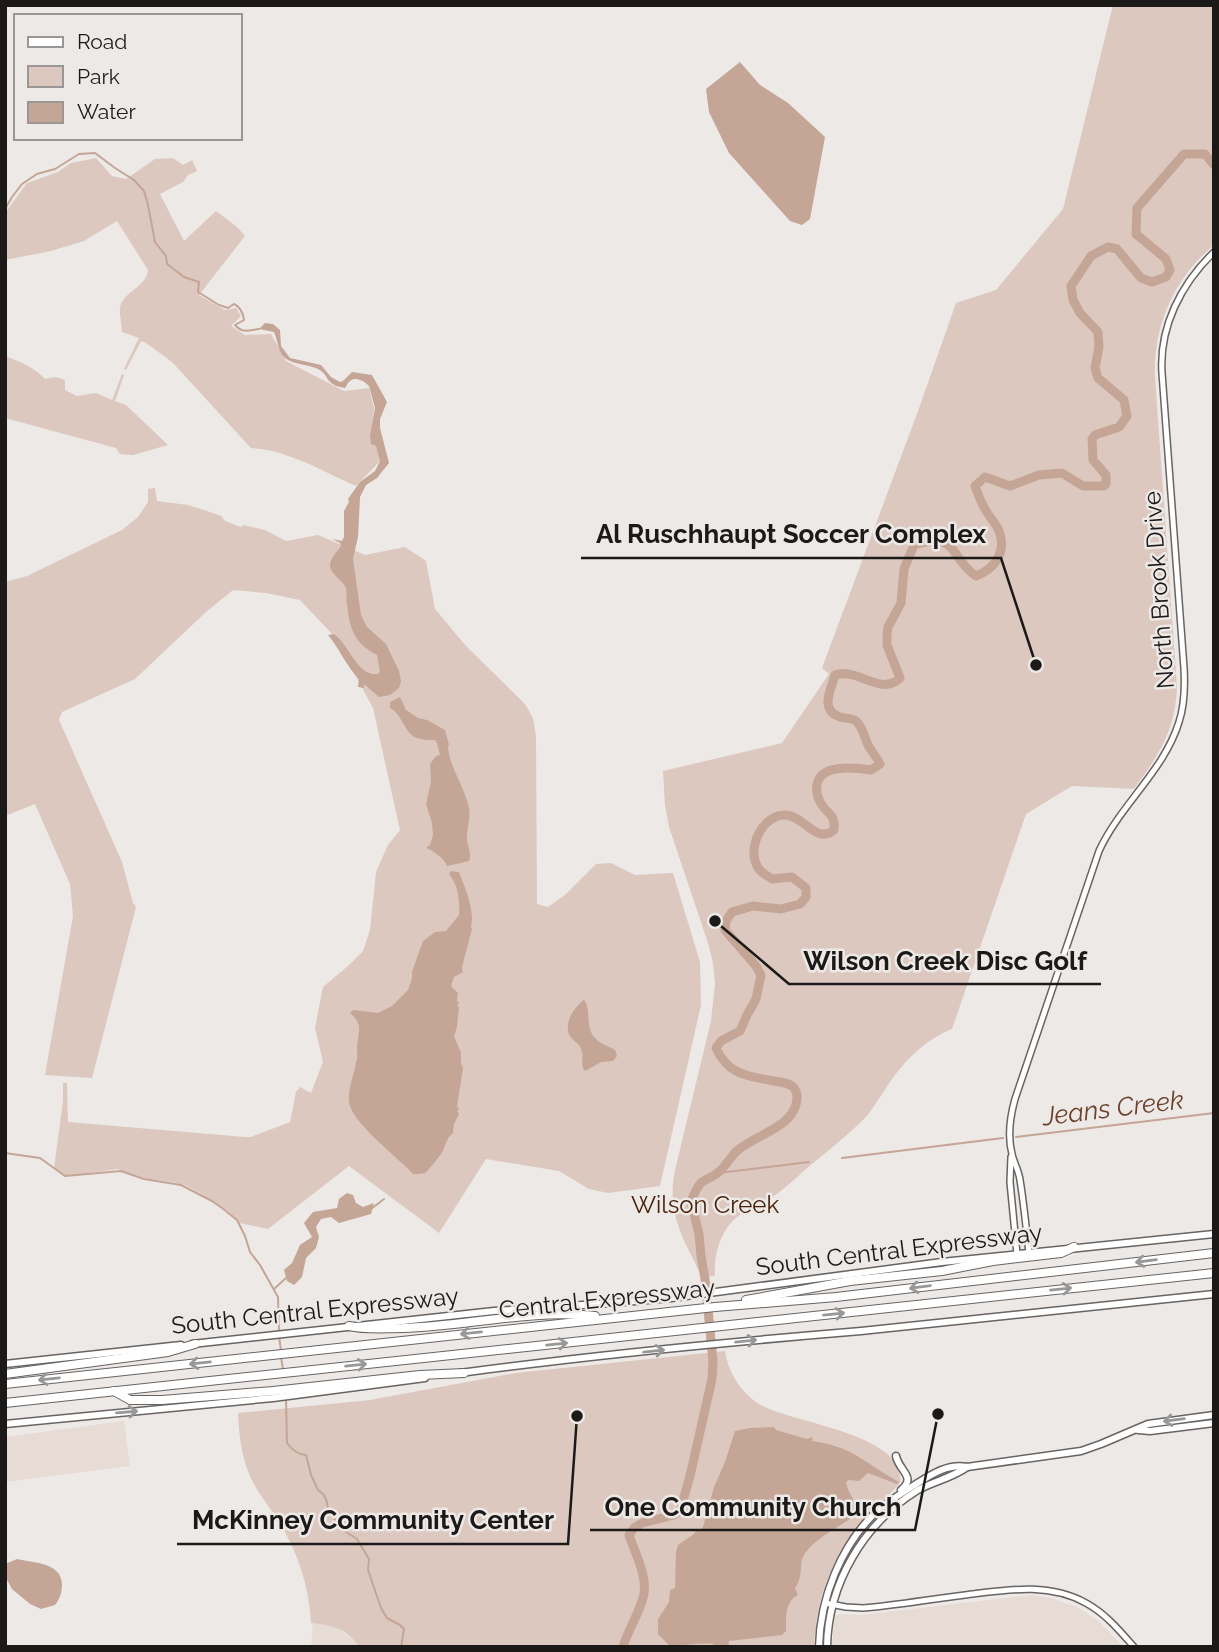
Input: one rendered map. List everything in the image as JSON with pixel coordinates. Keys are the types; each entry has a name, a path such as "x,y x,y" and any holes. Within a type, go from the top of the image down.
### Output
{"highway":[{"path":"764,1295 1061,1253 1074,1247"},
{"path":"764,1295 836,1297 1214,1253"},
{"name":"Central Expressway","path":"5,1403 1214,1273"},
{"name":"Central Expressway","path":"5,1384 715,1307 764,1295"},
{"path":"349,1326 363,1329 418,1328 560,1314 612,1318"},
{"path":"5,1374 168,1352 195,1344"},
{"path":"114,1391 130,1400 215,1397 294,1392 420,1375 464,1373"}],"main road":[{"name":"South Central Expressway","path":"5,1364 508,1309 764,1295 915,1265 1214,1234"},
{"path":"464,1373 1214,1294"},
{"path":"5,1424 273,1394"},
{"path":"868,1521 922,1479 957,1465 967,1467 1081,1451 1148,1424 1214,1415"},
{"path":"1137,1430 1150,1431 1214,1423"},
{"path":"827,1647 830,1585 842,1559 875,1511 908,1483 896,1457"},
{"path":"819,1647 829,1604 864,1539 885,1514 919,1490 967,1467"}],"street":[{"name":"North Brook Drive","path":"1017,1254 1010,1176 1010,1124 1015,1099 1101,846 1168,748 1182,711 1185,686 1162,348 1165,332 1177,303 1199,267 1214,252"},
{"name":"North Brook Drive","path":"1012,1154 1019,1173 1029,1252"},
{"path":"1012,1204 1023,1202"},
{"path":"829,1604 863,1608 1017,1588 1042,1589 1086,1603 1110,1621 1134,1647"}],"shaded area":[{"path":"124,1421 130,1466 5,1482 5,1437"},
{"path":"1030,1595 1051,1598 1077,1607 1099,1621 1123,1647 832,1647 835,1616 840,1614 861,1615"},
{"path":"313,1620 327,1621 355,1641 359,1647 311,1647"}],"green space":[{"path":"1113,5 1214,5 1214,245 1200,258 1177,288 1162,322 1155,358 1177,687 1169,730 1158,753 1134,789 1072,786 1026,814 952,1029 924,1045 908,1060 868,1114 847,1135 778,1193 734,1219 719,1243 715,1276 702,1277 678,1226 673,1186 711,1021 715,984 708,943 669,827 663,771 782,743 829,674 822,668 956,303 996,290 1063,209"},
{"path":"96,158 112,176 126,179 155,159 173,158 183,165 192,160 197,171 160,194 184,241 216,211 245,236 199,295 225,310 236,308 241,316 231,326 245,335 271,334 286,361 344,391 369,388 374,409 372,427 380,461 356,486 292,457 251,448 172,362 146,343 141,341 126,370 124,369 139,338 122,332 120,308 125,298 147,276 148,270 117,221 84,241 5,260 5,213 27,183 58,172 71,163"},
{"path":"5,356 32,368 45,379 56,377 65,380 65,390 77,396 96,393 112,400 122,374 124,375 115,401 126,405 168,445 133,455 120,454 116,448 5,418"},
{"path":"155,488 157,501 188,505 221,516 225,521 241,527 243,525 265,530 286,541 318,535 365,555 405,547 426,561 435,609 466,646 525,704 533,718 536,736 537,904 548,907 565,895 596,864 611,863 635,875 673,873 700,962 701,1005 660,1186 608,1193 589,1189 559,1171 486,1159 439,1233 349,1166 268,1229 239,1223 228,1211 185,1185 148,1179 117,1169 67,1176 54,1168 63,1083 67,1083 68,1122 251,1137 290,1122 296,1092 300,1087 311,1093 323,1062 315,1028 323,987 363,951 370,930 376,872 388,845 400,830 373,708 334,636 300,600 233,590 135,679 62,712 59,720 122,862 136,907 92,1078 45,1075 73,916 70,884 35,804 5,816 5,582 27,576 122,530 138,517 148,502 148,489"},
{"path":"725,1351 736,1381 759,1404 867,1441 885,1452 897,1466 900,1483 851,1535 827,1580 818,1613 814,1647 359,1647 338,1629 311,1623 305,1581 296,1555 254,1483 246,1464 238,1413 370,1400 516,1373"}],"water":[{"path":"740,62 760,85 788,103 825,137 810,219 802,225 790,221 729,153 709,112 706,89"},
{"path":"265,323 273,324 280,330 281,346 290,358 321,365 331,377 340,382 352,372 372,375 387,402 380,419 380,428 389,463 377,478 366,485 360,497 358,537 353,559 361,615 367,627 386,644 399,671 399,688 390,695 379,697 364,684 364,688 358,687 359,679 328,635 334,634 366,672 380,672 377,655 363,646 354,634 348,614 346,588 330,566 332,558 341,546 332,539 342,541 344,537 344,511 348,499 360,482 375,471 380,461 376,446 371,444 375,408 369,386 355,379 345,388 338,387 318,369 285,358 274,332 259,329"},
{"path":"400,697 406,710 445,730 451,762 469,808 469,861 447,866 439,856 426,848 433,835 426,804 431,782 430,764 440,755 435,740 413,736 390,708 390,702"},
{"path":"451,871 459,872 472,913 472,929 463,972 454,977 451,986 458,993 459,1003 454,1036 461,1053 463,1068 457,1106 459,1114 453,1133 438,1158 425,1173 413,1174 366,1129 351,1109 349,1091 357,1059 359,1028 350,1013 353,1010 378,1013 392,1006 408,990 423,941 435,932 446,931 459,915 458,893 449,874"},
{"path":"584,1000 592,1033 600,1042 615,1050 617,1056 613,1061 601,1062 585,1071 581,1049 568,1031 573,1011"},
{"path":"347,1193 353,1195 356,1203 363,1207 374,1203 371,1214 339,1223 331,1217 321,1219 316,1227 319,1237 316,1248 306,1258 302,1277 294,1285 287,1281 284,1270 292,1263 300,1245 312,1237 304,1223 313,1212 337,1208 339,1199"},
{"path":"774,1427 776,1430 807,1439 813,1437 812,1441 845,1450 899,1482 897,1484 868,1473 859,1481 846,1482 856,1514 817,1541 803,1556 800,1578 795,1588 798,1595 788,1606 786,1631 782,1635 729,1641 728,1647 715,1647 713,1644 669,1645 658,1634 658,1619 669,1602 670,1590 675,1588 678,1545 703,1527 714,1487 735,1431"},
{"path":"17,1559 52,1567 57,1571 62,1587 55,1605 41,1609 30,1604 12,1589 5,1576 5,1564"}],"waterway":[{"path":"5,209 22,184 37,174 55,169 79,154 95,153 134,180 144,191 155,242 166,256 167,264 184,277 199,282 198,292 219,305 228,308 234,304 238,307 244,320 235,325 238,328 246,331 259,329"},
{"name":"Wilson Creek","path":"623,1647 644,1594 642,1572 629,1535 642,1523 680,1511 712,1379 713,1361 705,1279 691,1201 700,1184 720,1171 738,1150 783,1123 795,1108 797,1098 796,1090 790,1085 733,1069 726,1064 716,1048 721,1041 740,1031 756,999 761,975 725,930 726,921 732,912 753,906 781,909 800,904 806,897 806,888 792,877 772,879 759,869 754,852 758,834 770,820 786,815 816,832 828,834 834,830 834,824 818,798 820,778 831,770 871,770 880,764 858,723 834,714 828,699 835,675 852,675 885,684 900,678 887,645 887,634 901,603 904,569 914,545 939,541 946,544 976,576 994,564 1001,546 999,531 975,486 985,477 1010,486 1039,475 1062,473 1083,486 1106,484 1106,475 1093,460 1092,439 1095,435 1119,427 1127,416 1124,400 1098,378 1095,368 1099,347 1098,332 1080,313 1073,300 1071,286 1091,256 1108,247 1117,249 1141,278 1152,282 1166,277 1170,270 1166,259 1136,234 1137,208 1184,154 1205,154 1214,165"},
{"name":"Jeans Creek","path":"1016,1137 1214,1113"},
{"name":"Jeans Creek","path":"842,1158 1003,1138"},
{"path":"5,1153 40,1158 65,1176 121,1171 144,1179 181,1185 212,1201 237,1220 250,1252 278,1297 279,1331"},
{"name":"Jeans Creek","path":"718,1173 809,1162"},
{"path":"371,1209 384,1199"},
{"path":"274,1289 286,1278"},
{"path":"279,1336 281,1351"},
{"path":"281,1357 283,1369"},
{"path":"286,1399 287,1443 295,1451 306,1455 311,1475 318,1490 324,1495 328,1511 343,1530 357,1539 369,1559 368,1570 381,1608 387,1618 404,1629 401,1647"}],"place":[{"name":"Al Ruschhaupt Soccer Complex","path":"1036,665"},
{"name":"Wilson Creek Disc Golf","path":"715,921"},
{"name":"One Community Church","path":"938,1414"},
{"name":"McKinney Community Center","path":"577,1416"}]}
